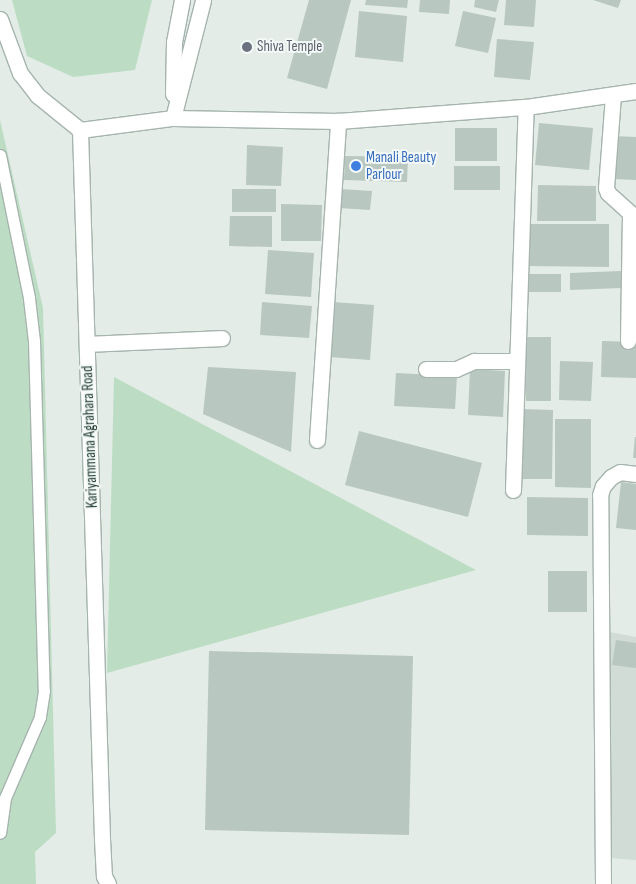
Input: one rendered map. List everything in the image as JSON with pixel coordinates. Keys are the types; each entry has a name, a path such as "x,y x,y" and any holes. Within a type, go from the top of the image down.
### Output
{"street":[{"path":"173,118 174,42 182,0"},
{"path":"173,118 203,0"},
{"path":"0,19 20,73 38,96 80,130 173,118 338,122 526,107 636,92"},
{"path":"613,95 606,188 608,193 630,213 628,341"},
{"path":"513,490 526,107"},
{"path":"317,440 338,122"},
{"name":"Kariyammana Agrahara Road","path":"80,130 102,839 104,876 108,884"},
{"path":"87,344 222,338"},
{"path":"426,369 456,369 474,361 517,361"},
{"path":"603,884 600,496 603,486 611,477 620,472 636,474"}],"lane":[{"path":"0,154 29,298 34,341 44,691 40,716 5,798 0,833"}],"shaded area":[{"path":"610,632 636,637 636,860 610,858"}],"green space":[{"path":"12,0 152,0 135,70 73,77 27,56"},
{"path":"0,120 43,308 56,833 35,852 36,884 0,884"},
{"path":"114,377 476,570 107,673"}],"building":[{"path":"309,0 351,0 327,89 287,78"},
{"path":"366,0 408,0 407,8 365,5"},
{"path":"420,0 450,0 449,14 419,12"},
{"path":"475,0 499,0 496,12 474,7"},
{"path":"506,0 536,0 534,27 504,25"},
{"path":"593,0 621,0 618,8"},
{"path":"359,11 407,16 403,62 355,57"},
{"path":"463,11 496,18 488,53 455,46"},
{"path":"497,39 534,42 530,80 494,77"},
{"path":"539,123 593,128 589,170 535,165"},
{"path":"455,128 497,128 497,161 455,161"},
{"path":"614,136 636,137 636,180 613,179"},
{"path":"247,145 283,147 281,186 246,185"},
{"path":"345,156 408,157 407,182 344,180"},
{"path":"454,166 500,166 500,190 454,190"},
{"path":"538,185 596,186 596,221 537,221"},
{"path":"232,189 276,189 276,212 232,212"},
{"path":"340,189 372,191 370,210 339,208"},
{"path":"281,204 322,205 321,241 281,241"},
{"path":"230,216 272,216 272,247 229,246"},
{"path":"528,224 609,224 609,267 528,266"},
{"path":"268,250 314,253 311,297 265,294"},
{"path":"621,271 621,288 570,290 570,273"},
{"path":"528,274 561,274 561,292 528,292"},
{"path":"262,302 312,306 309,338 260,335"},
{"path":"333,302 374,305 370,360 329,357"},
{"path":"526,337 551,337 551,401 526,401"},
{"path":"602,341 636,342 636,378 601,377"},
{"path":"560,361 593,362 591,401 559,400"},
{"path":"208,367 296,372 291,452 203,414"},
{"path":"470,369 505,371 503,417 468,415"},
{"path":"396,373 457,376 455,409 394,406"},
{"path":"519,409 553,410 552,479 519,479"},
{"path":"555,419 591,419 591,488 555,487"},
{"path":"359,431 482,463 468,517 345,485"},
{"path":"635,437 636,458 633,458"},
{"path":"621,482 636,484 636,530 616,528"},
{"path":"527,497 588,498 588,536 527,535"},
{"path":"548,571 587,571 587,612 548,612"},
{"path":"616,640 636,643 636,668 612,665"},
{"path":"209,651 413,656 409,835 205,830"}],"place":[{"name":"Shiva Temple","path":"247,47"},
{"name":"Manali Beauty Parlour","path":"356,166"}]}
